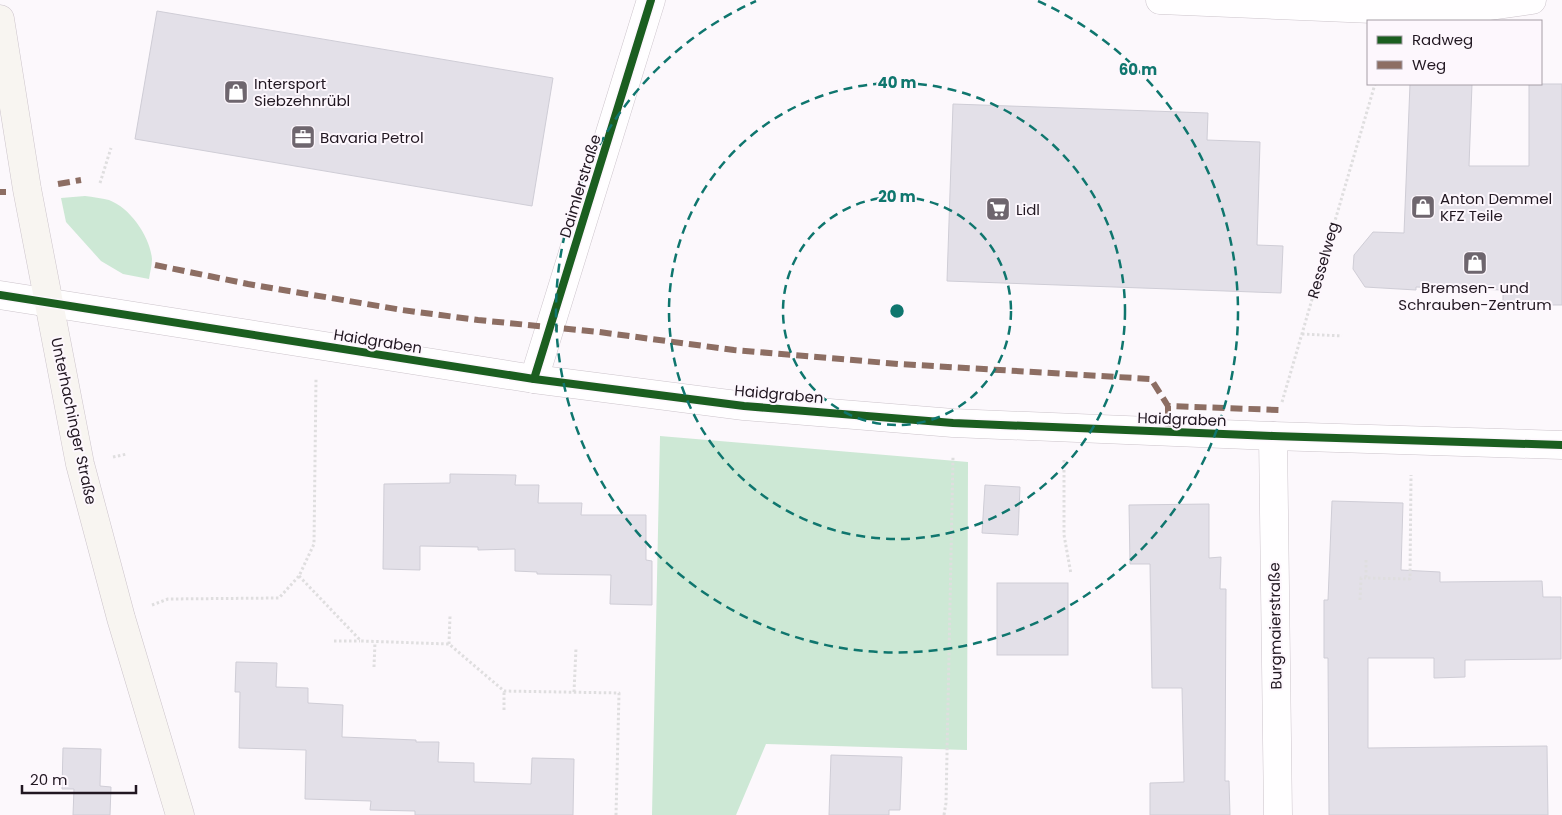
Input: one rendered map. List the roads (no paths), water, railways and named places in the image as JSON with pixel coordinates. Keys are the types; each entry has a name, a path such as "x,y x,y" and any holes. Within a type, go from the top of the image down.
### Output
{"main road":[{"name":"Unterhachinger Straße","path":"0,19 27,189 80,464 121,618 180,815"}],"street":[{"name":"Daimlerstraße","path":"534,379 651,0"},
{"path":"1160,0 1396,10 1483,7 1532,0"},
{"name":"Haidgraben","path":"0,295 534,379 744,406 953,424 1562,445"},
{"name":"Burgmaierstraße","path":"1272,436 1278,815"}],"place":[{"name":"Intersport Siebzehnrübl","path":"236,92"},
{"name":"Bavaria Petrol","path":"303,137"},
{"name":"Anton Demmel KFZ Teile","path":"1423,207"},
{"name":"Lidl","path":"998,209"},
{"name":"Bremsen- und Schrauben-Zentrum","path":"1475,263"}]}
